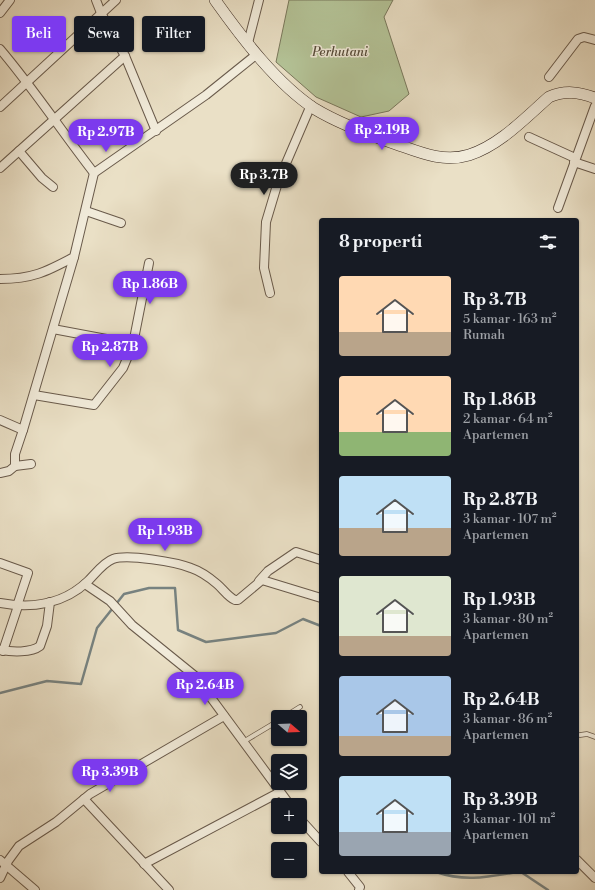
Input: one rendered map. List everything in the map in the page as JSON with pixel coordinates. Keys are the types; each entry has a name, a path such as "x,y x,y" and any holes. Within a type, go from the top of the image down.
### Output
{"street":[{"path":"0,13 10,0"},
{"path":"96,0 101,13 125,56 156,131"},
{"path":"0,107 116,0"},
{"path":"215,0 257,54 296,94 321,112 391,142 426,155 446,157 469,155 491,146 554,94 567,92 580,93 595,98"},
{"path":"248,42 259,0"},
{"path":"549,77 578,40 584,36 595,40"},
{"path":"0,49 27,81 53,120 94,174"},
{"path":"15,466 15,454 54,329 86,211 94,174 206,95 257,54"},
{"path":"0,168 125,56"},
{"path":"270,293 264,268 266,222 278,182 311,105"},
{"path":"558,208 574,160 595,106"},
{"path":"529,137 595,169"},
{"path":"19,151 42,178 53,187"},
{"path":"86,211 121,224"},
{"path":"0,279 37,276 74,257"},
{"path":"34,395 94,405 123,368 133,344 149,263"},
{"path":"54,329 133,344"},
{"path":"0,420 23,430"},
{"path":"0,473 15,466 31,464"},
{"path":"0,603 17,606 50,602 68,596 85,584 109,561 128,557 168,562 192,568 218,584 235,600 238,600 268,571 296,552 319,559"},
{"path":"0,563 28,573 2,650 16,652 35,649 40,646 47,626 50,602"},
{"path":"259,581 265,580 319,597"},
{"path":"85,584 110,601 156,646 192,673 285,798"},
{"path":"0,878 3,862 19,846 56,822 84,799 121,775 224,716"},
{"path":"144,864 280,792"},
{"path":"84,799 169,890"},
{"path":"307,827 319,840"},
{"path":"3,862 35,890"},
{"path":"579,862 595,878"},
{"path":"350,874 360,887 359,890"}],"lane":[{"path":"295,710 300,707"},
{"path":"243,742 271,725"},
{"path":"580,735 587,734 595,737"}],"green space":[{"name":"Perhutani","path":"289,0 393,0 384,17 409,94 389,111 361,117 316,97 276,62"}],"waterway":[{"path":"0,693 47,681 81,684 97,628 124,594 149,588 175,588 178,630 206,642 276,633 303,619 319,625"},
{"path":"443,874 466,878 505,874"},
{"path":"524,874 548,890"}]}
